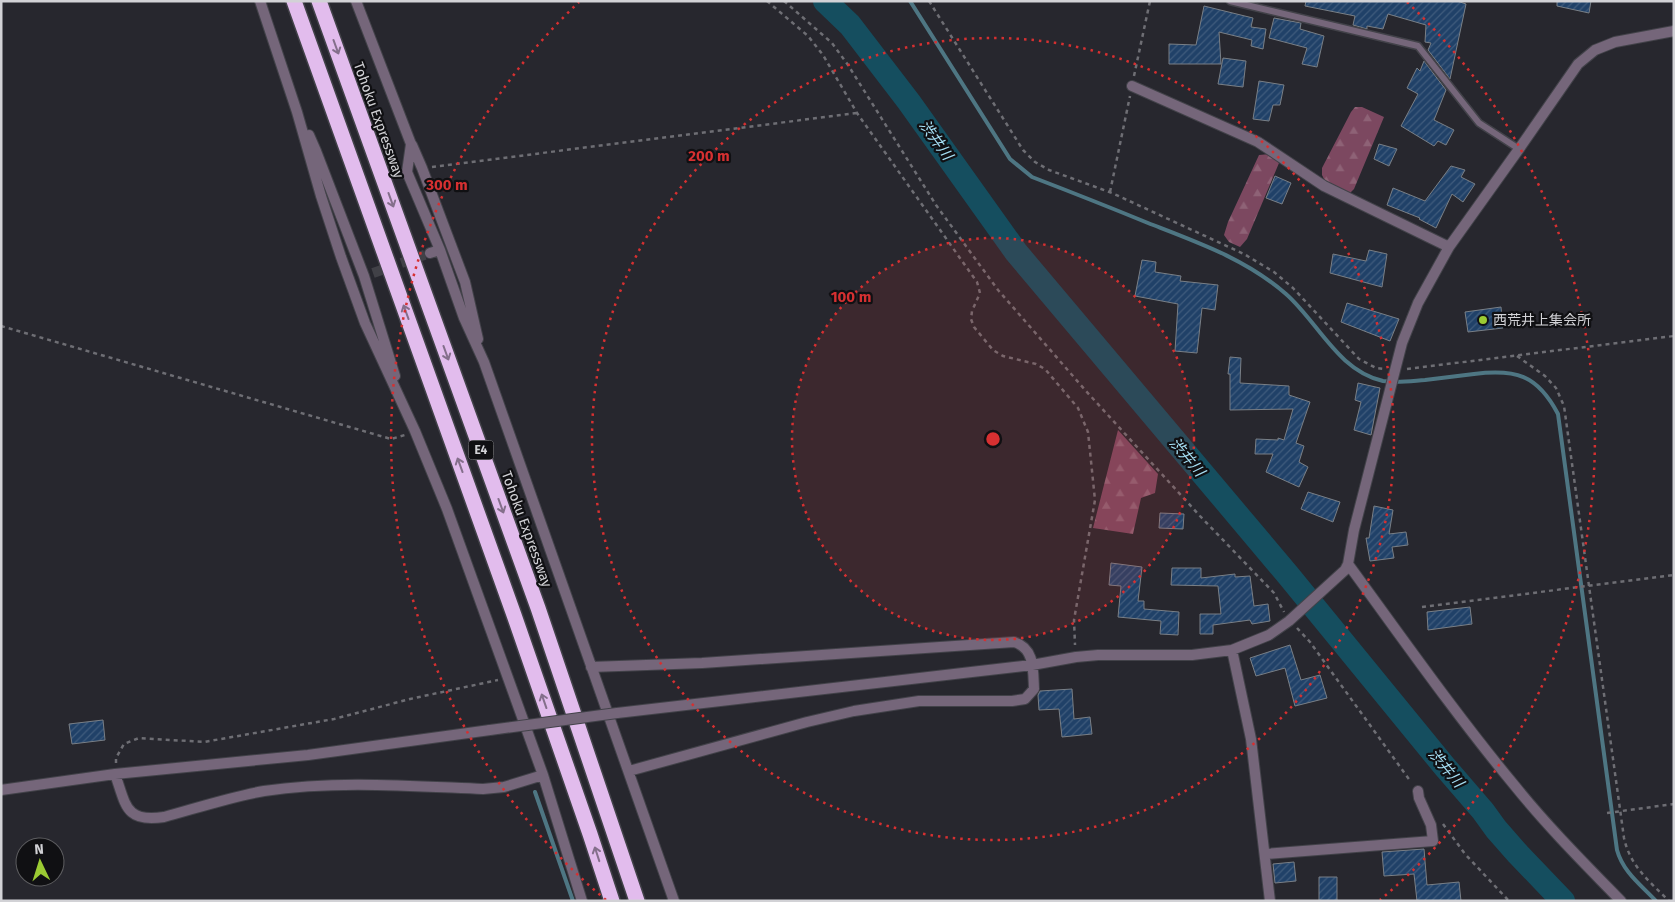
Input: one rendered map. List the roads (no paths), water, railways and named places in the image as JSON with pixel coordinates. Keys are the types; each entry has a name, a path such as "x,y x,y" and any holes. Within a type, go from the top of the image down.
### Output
{"highway":[{"name":"E4","path":"294,1 514,615 612,901"},
{"name":"Tohoku Expressway","path":"319,1 538,608 637,901"}],"street":[{"path":"260,1 297,112 341,257 365,323 402,403 447,509 543,775 582,901"},
{"path":"356,1 465,282 484,362"},
{"path":"1,790 115,774 308,755 617,713 1032,665 1076,657 1098,655 1192,656 1232,650 1269,635 1292,618 1346,567 1402,343 1418,302 1449,247 1578,64 1595,50 1615,42 1674,31"},
{"path":"1132,86 1258,142 1324,186 1449,247"},
{"path":"297,112 316,151 369,274 402,403"},
{"path":"411,144 407,172 440,250 464,318 484,362 674,901"},
{"path":"430,253 440,250"},
{"path":"1346,567 1515,786 1559,838 1621,901"},
{"path":"591,667 702,663 1014,642 1022,644 1028,651 1032,665 1034,689 1025,699 1012,701 919,701 854,711 629,771"},
{"path":"1232,650 1251,739 1270,901"},
{"path":"115,774 128,808 136,816 151,819 164,818 242,796 275,790 351,785 504,788 543,775"},
{"path":"1265,854 1433,841 1431,825 1419,798 1418,791"}],"lane":[{"path":"1230,1 1418,46 1479,123 1519,149"}],"waterway":[{"name":"渋井川","path":"825,1 850,25 909,102 1016,252 1288,575 1496,829 1563,901"},
{"path":"910,1 1010,159 1032,177 1203,245 1238,261 1286,294 1298,305 1341,356 1367,376 1383,381 1399,382 1501,373 1524,377 1542,390 1558,414 1617,850 1628,872 1656,901"},
{"path":"535,792 573,901"}],"tunnel":[{"path":"373,273 430,253"}],"place":[{"name":"西荒井上集会所","path":"1483,320"}]}
